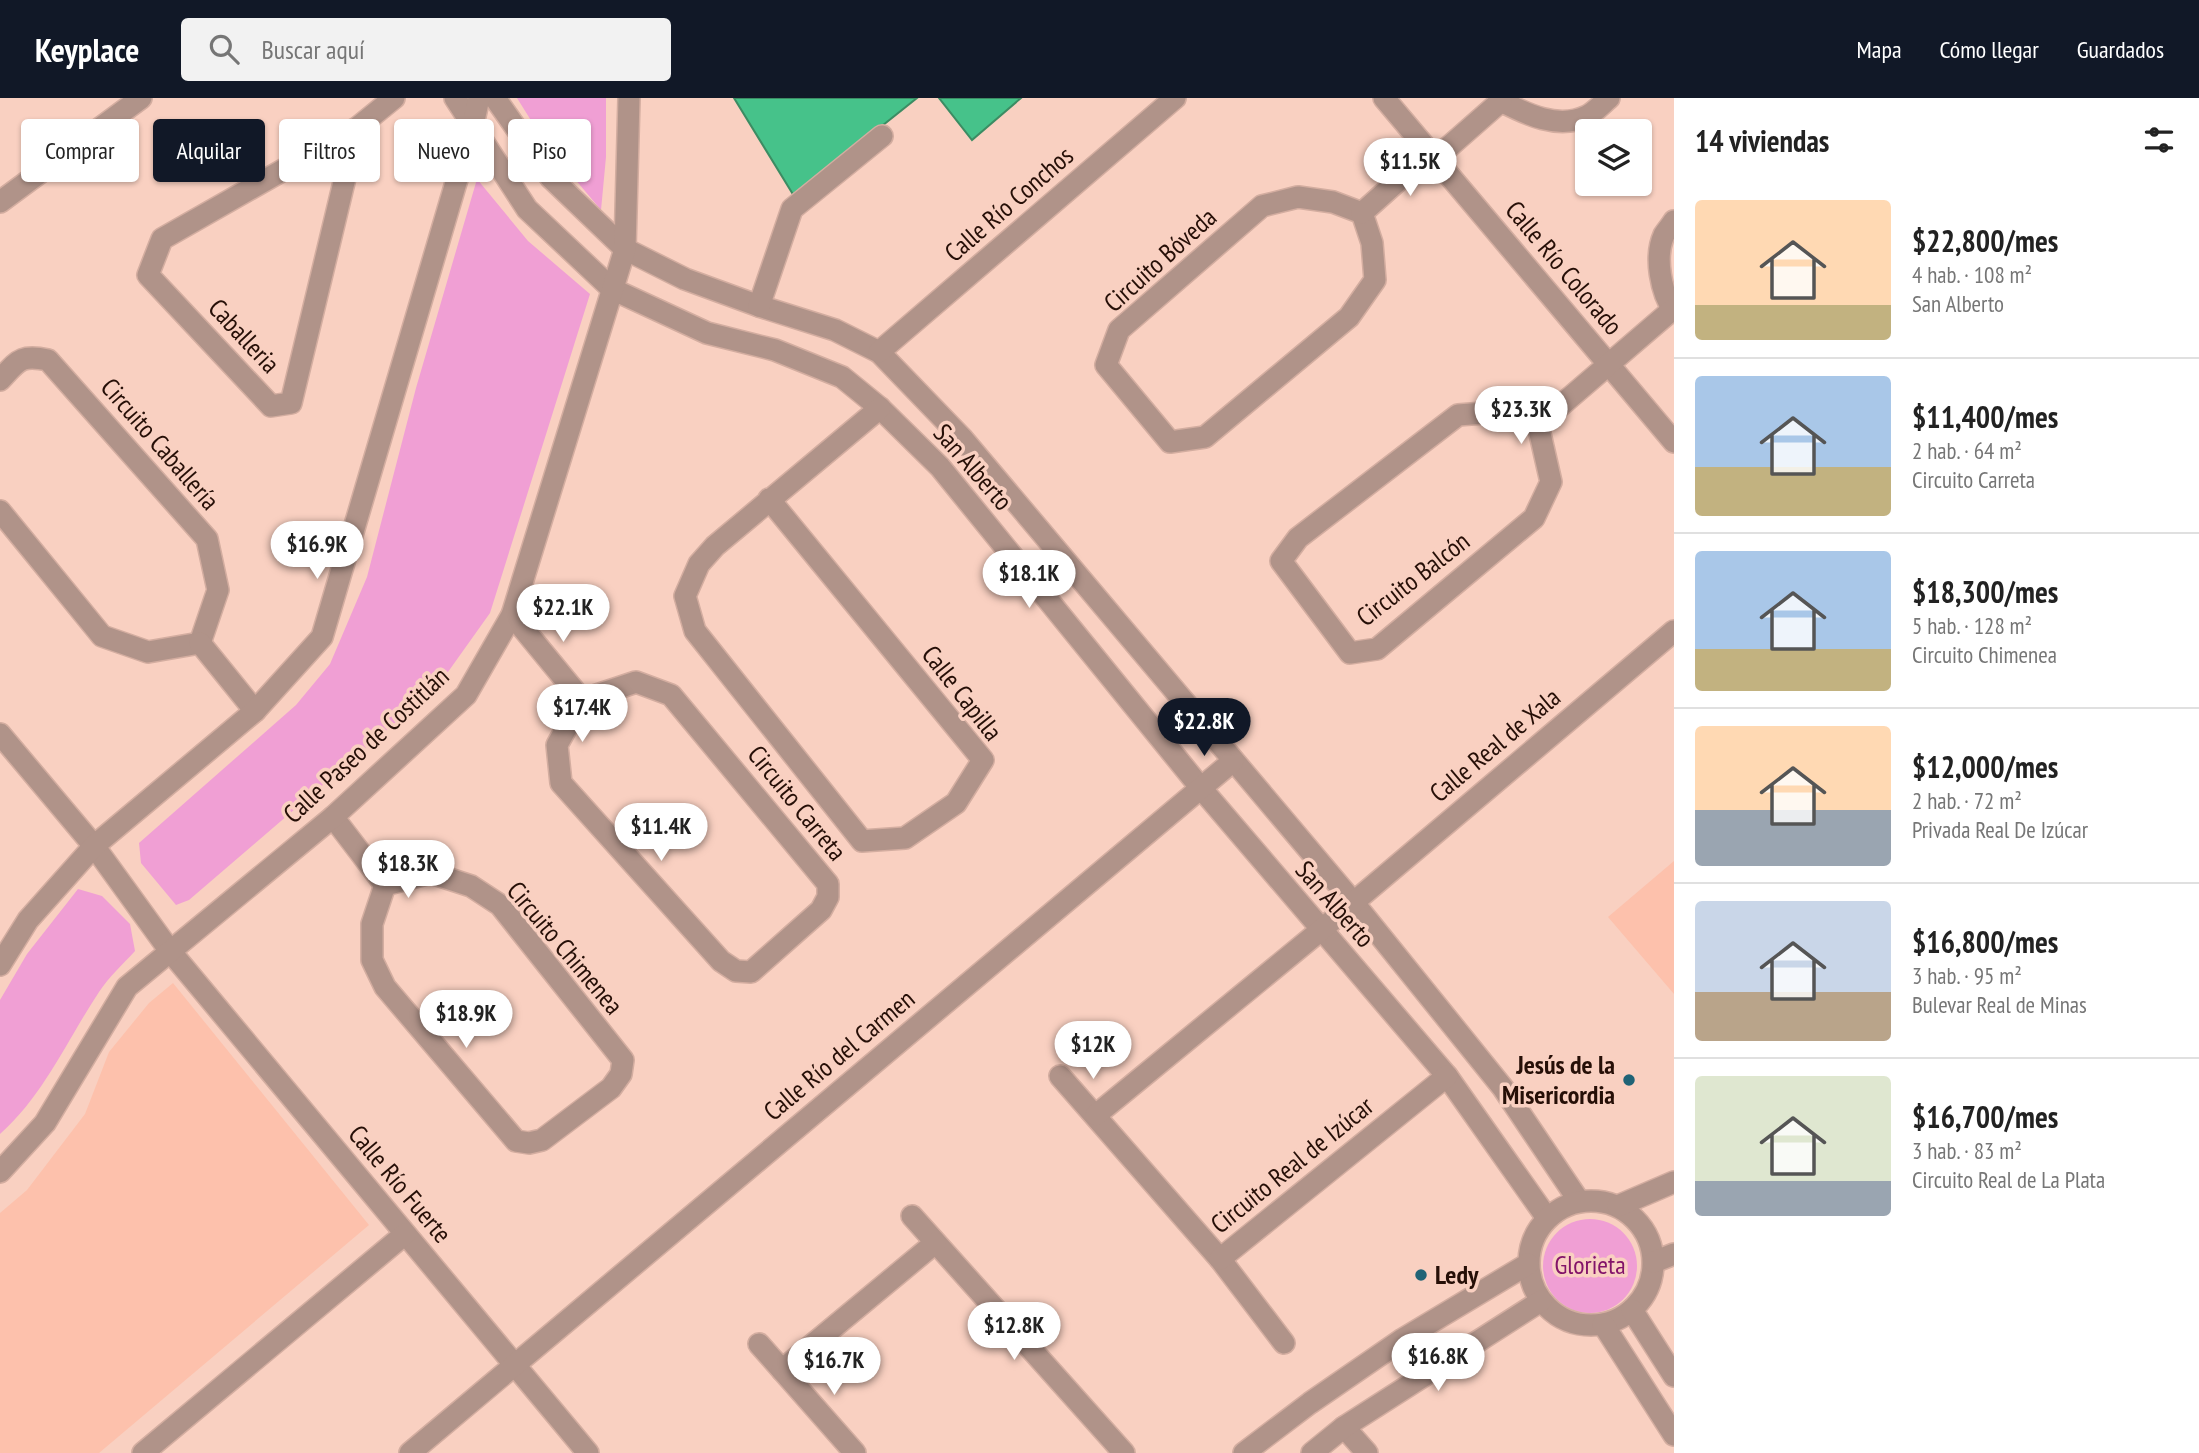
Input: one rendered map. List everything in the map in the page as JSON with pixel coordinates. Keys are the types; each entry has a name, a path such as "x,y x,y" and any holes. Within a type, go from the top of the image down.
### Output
{"street":[{"path":"0,202 141,98"},
{"name":"Caballeria","path":"368,119 394,98"},
{"name":"San Alberto","path":"455,98 469,119"},
{"path":"474,119 479,98"},
{"name":"San Alberto","path":"495,98 551,178 625,249 685,279 835,331 879,352 961,438 1353,902 1503,1088 1578,1201"},
{"name":"Calle Paseo de Costitlán","path":"0,1172 45,1123 127,987 333,817 466,695 512,615 625,249 629,98"},
{"name":"Calle Río Conchos","path":"879,352 1175,98"},
{"name":"Calle Río Colorado","path":"1384,98 1674,442"},
{"path":"1362,213 1500,100 1532,117 1562,121 1587,116 1609,98"},
{"name":"Caballeria","path":"357,128 291,403 271,406 148,275 162,239 357,128"},
{"path":"759,306 792,209 883,136"},
{"name":"San Alberto","path":"494,158 527,209 612,289 707,332 775,350 842,377 880,408 940,467 1200,788 1447,1076 1547,1218"},
{"path":"0,965 28,920 94,846 255,711 322,637 456,182"},
{"name":"Circuito Bóveda","path":"1298,197 1334,202 1362,213 1372,243 1375,280 1349,317 1205,437 1170,442 1106,365 1119,330 1262,206 1298,197"},
{"path":"1538,425 1673,311 1662,284 1659,259 1663,237 1674,221"},
{"name":"Circuito Caballería","path":"0,380 20,359 35,357 48,360 206,539 218,590 200,643"},
{"path":"769,499 880,408"},
{"name":"Circuito Balcón","path":"1510,411 1538,425 1551,482 1535,518 1377,649 1350,653 1281,561 1298,538 1458,415 1510,411"},
{"name":"Calle Capilla","path":"769,499 983,760 956,803 905,838 862,841 695,631 684,596 699,564 715,545 769,499"},
{"path":"0,511 102,636 148,652 200,643 255,711"},
{"path":"512,615 582,700"},
{"name":"Calle Real de Xala","path":"1321,930 1674,631"},
{"name":"Circuito Carreta","path":"636,682 671,695 828,884 828,897 821,909 751,972 736,971 722,961 561,783 556,746 582,700 636,682"},
{"name":"Calle Río Fuerte","path":"0,734 94,846 170,951 588,1453"},
{"name":"Calle Río del Carmen","path":"410,1453 1233,761"},
{"path":"333,817 385,885"},
{"name":"Circuito Chimenea","path":"431,873 471,886 500,905 623,1060 621,1074 611,1088 542,1140 529,1143 516,1141 385,987 372,960 372,924 385,885 431,873"},
{"path":"1096,1115 1321,930"},
{"name":"Circuito Real de Izúcar","path":"1060,1076 1220,1259 1447,1076"},
{"path":"1618,1206 1674,1182"},
{"path":"1578,1201 1599,1201 1618,1206 1633,1215 1644,1228 1652,1245 1664,1258 1644,1296 1632,1310 1603,1324 1570,1322 1554,1314 1541,1301 1532,1284 1528,1264 1534,1239 1547,1218 1562,1207 1578,1201"},
{"path":"912,1216 1124,1453"},
{"path":"143,1453 405,1234"},
{"path":"782,1370 935,1243"},
{"path":"1220,1259 1284,1343"},
{"path":"1244,1453 1310,1403 1404,1339 1528,1264"},
{"path":"1312,1453 1345,1427 1541,1301"},
{"path":"1632,1310 1674,1376"},
{"path":"1603,1324 1674,1435"},
{"path":"759,1344 855,1453"},
{"path":"1345,1427 1367,1453"}],"shaded area":[{"path":"734,98 917,98 794,196"},
{"path":"939,98 1021,98 972,140"},
{"path":"1674,861 1674,994 1608,917"},
{"path":"173,983 369,1225 99,1453 0,1453 0,1213 27,1190 85,1114 109,1052 149,1003"}],"green space":[{"path":"517,98 606,98 606,157 601,210 577,182 591,182 591,119 530,119"},
{"path":"476,182 479,182 528,241 590,294 490,613 438,686 189,900 176,905 141,863 139,843 296,705 330,664 367,577 416,388"},
{"path":"78,889 102,896 130,924 135,951 99,992 30,1102 0,1134 0,1000 27,954"},
{"name":"Glorieta","path":"1590,1219 1608,1223 1623,1233 1633,1248 1637,1266 1633,1284 1623,1299 1608,1309 1590,1313 1572,1309 1557,1299 1547,1284 1543,1266 1547,1248 1557,1233 1572,1223"}],"place":[{"name":"Jesús de la Misericordia","path":"1629,1080"},
{"name":"Ledy","path":"1421,1275"}]}
